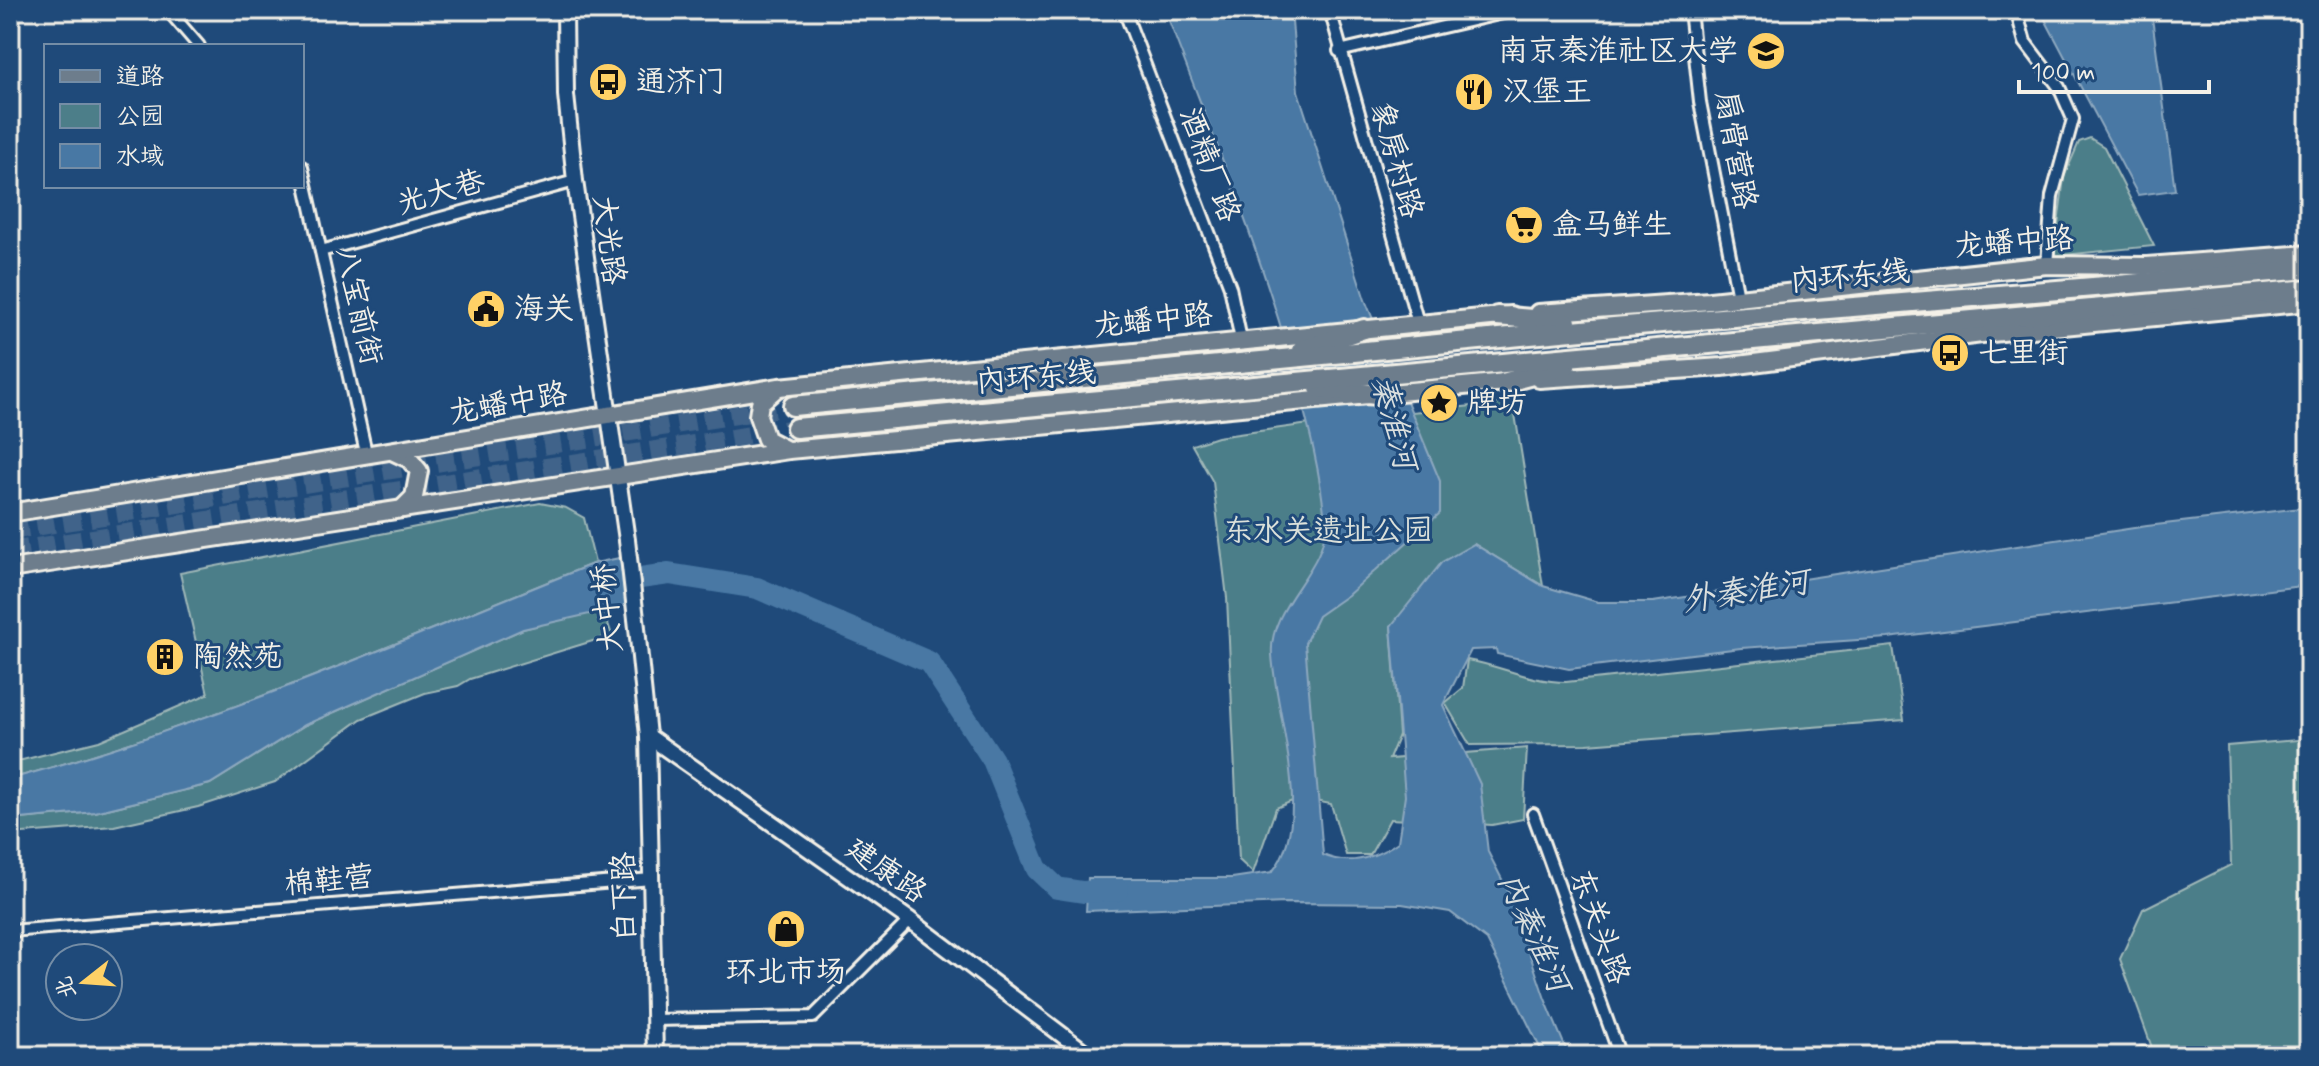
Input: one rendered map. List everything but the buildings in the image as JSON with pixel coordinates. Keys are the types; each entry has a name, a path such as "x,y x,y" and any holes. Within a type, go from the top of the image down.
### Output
{"highway":[{"name":"内环东线","path":"793,406 1871,303 2309,269"},
{"name":"内环东线","path":"796,428 1620,352 1867,333 2309,289"},
{"path":"1497,316 1614,327"},
{"path":"1273,360 1364,329"},
{"path":"1503,383 1620,352"},
{"path":"1281,383 1376,395"}],"main road":[{"name":"大光路","path":"565,10 566,95 575,181 588,292 619,475"},
{"name":"龙蟠中路","path":"10,513 367,457 779,387 1271,337 1738,297 2047,265 2147,266 2309,254"},
{"path":"10,569 789,450 1287,402 1722,367 1982,334 2309,302"},
{"path":"779,387 760,403 760,428 766,439 789,450"},
{"path":"394,452 409,459 419,471 414,497 402,509"},
{"name":"大中桥","path":"619,475 648,736"},
{"name":"白下路","path":"648,736 655,1056"},
{"name":"建康路","path":"648,736 910,920 1090,1056"}],"street":[{"path":"168,10 197,44"},
{"name":"酒精厂路","path":"1124,10 1230,287 1241,340"},
{"name":"象房村路","path":"1330,10 1339,51 1418,323"},
{"path":"1339,51 1516,10"},
{"name":"扇骨营路","path":"1690,10 1700,102 1738,297"},
{"path":"2016,10 2025,42 2059,87 2073,119 2052,196 2047,265"},
{"name":"八宝前街","path":"304,176 367,457"},
{"name":"光大巷","path":"321,251 575,181"},
{"name":"东关头路","path":"1533,814 1620,1056"},
{"name":"棉鞋营","path":"10,931 652,879"},
{"path":"653,1020 813,1017 910,920"}],"green space":[{"path":"2090,138 2104,147 2154,246 2054,256 2064,177 2079,142"},
{"name":"东水关遗址公园","path":"1513,402 1543,586 1474,544 1391,626 1399,735 1389,759 1527,748 1523,819 1492,825 1390,819 1370,855 1346,855 1331,804 1299,798 1276,808 1253,873 1239,860 1227,598 1213,482 1192,445 1217,437 1360,417"},
{"path":"540,503 566,508 584,518 595,563 233,707 10,779 10,763 99,741 208,694 180,573"},
{"path":"603,609 612,635 470,679 458,686 425,693 361,719 275,782 198,807 114,826 10,834 10,820 95,812 210,784 305,725 523,629"},
{"path":"1893,646 1904,720 1587,744 1470,745 1445,703 1463,688 1467,660 1541,679 1566,682"},
{"path":"2309,739 2309,1056 2155,1056 2120,959 2143,909 2231,865 2227,746"}],"water":[{"path":"1165,10 1291,10 1298,91 1365,300 1440,481 1440,513 1348,595 1318,616 1305,643 1323,855 1333,859 1362,859 1398,842 1405,796 1391,626 1442,562 1474,544 1543,586 1598,602 1653,602 2147,526 2309,507 2309,585 1888,638 1741,648 1569,669 1497,654 1496,649 1471,650 1443,705 1480,784 1488,852 1509,893 1545,999 1569,1056 1544,1056 1487,940 1450,912 1402,904 1285,903 1086,911 1088,878 1232,878 1272,872 1285,850 1291,825 1292,797 1272,655 1273,637 1288,603 1317,556 1325,523 1314,451 1283,334 1235,194"},
{"path":"2040,10 2151,10 2175,190 2138,195"},
{"path":"629,556 634,604 523,629 305,725 210,784 95,812 10,820 10,779 233,707 595,563"}],"waterway":[{"path":"611,582 669,574 757,588 929,662 993,760 1037,869 1057,888 1083,892 1118,890"}],"tunnel":[{"path":"10,531 793,406"},
{"path":"10,551 796,428"}],"place":[{"name":"南京秦淮社区大学","path":"1766,51"},
{"name":"通济门","path":"608,82"},
{"name":"汉堡王","path":"1474,92"},
{"name":"盒马鲜生","path":"1524,225"},
{"name":"海关","path":"486,309"},
{"name":"七里街","path":"1950,353"},
{"name":"牌坊","path":"1439,403"},
{"name":"陶然苑","path":"165,657"},
{"name":"环北市场","path":"786,929"}],"water label":[{"name":"秦淮河","path":"1393,423"},
{"name":"外秦淮河","path":"1746,592"},
{"name":"内秦淮河","path":"1533,933"}]}
